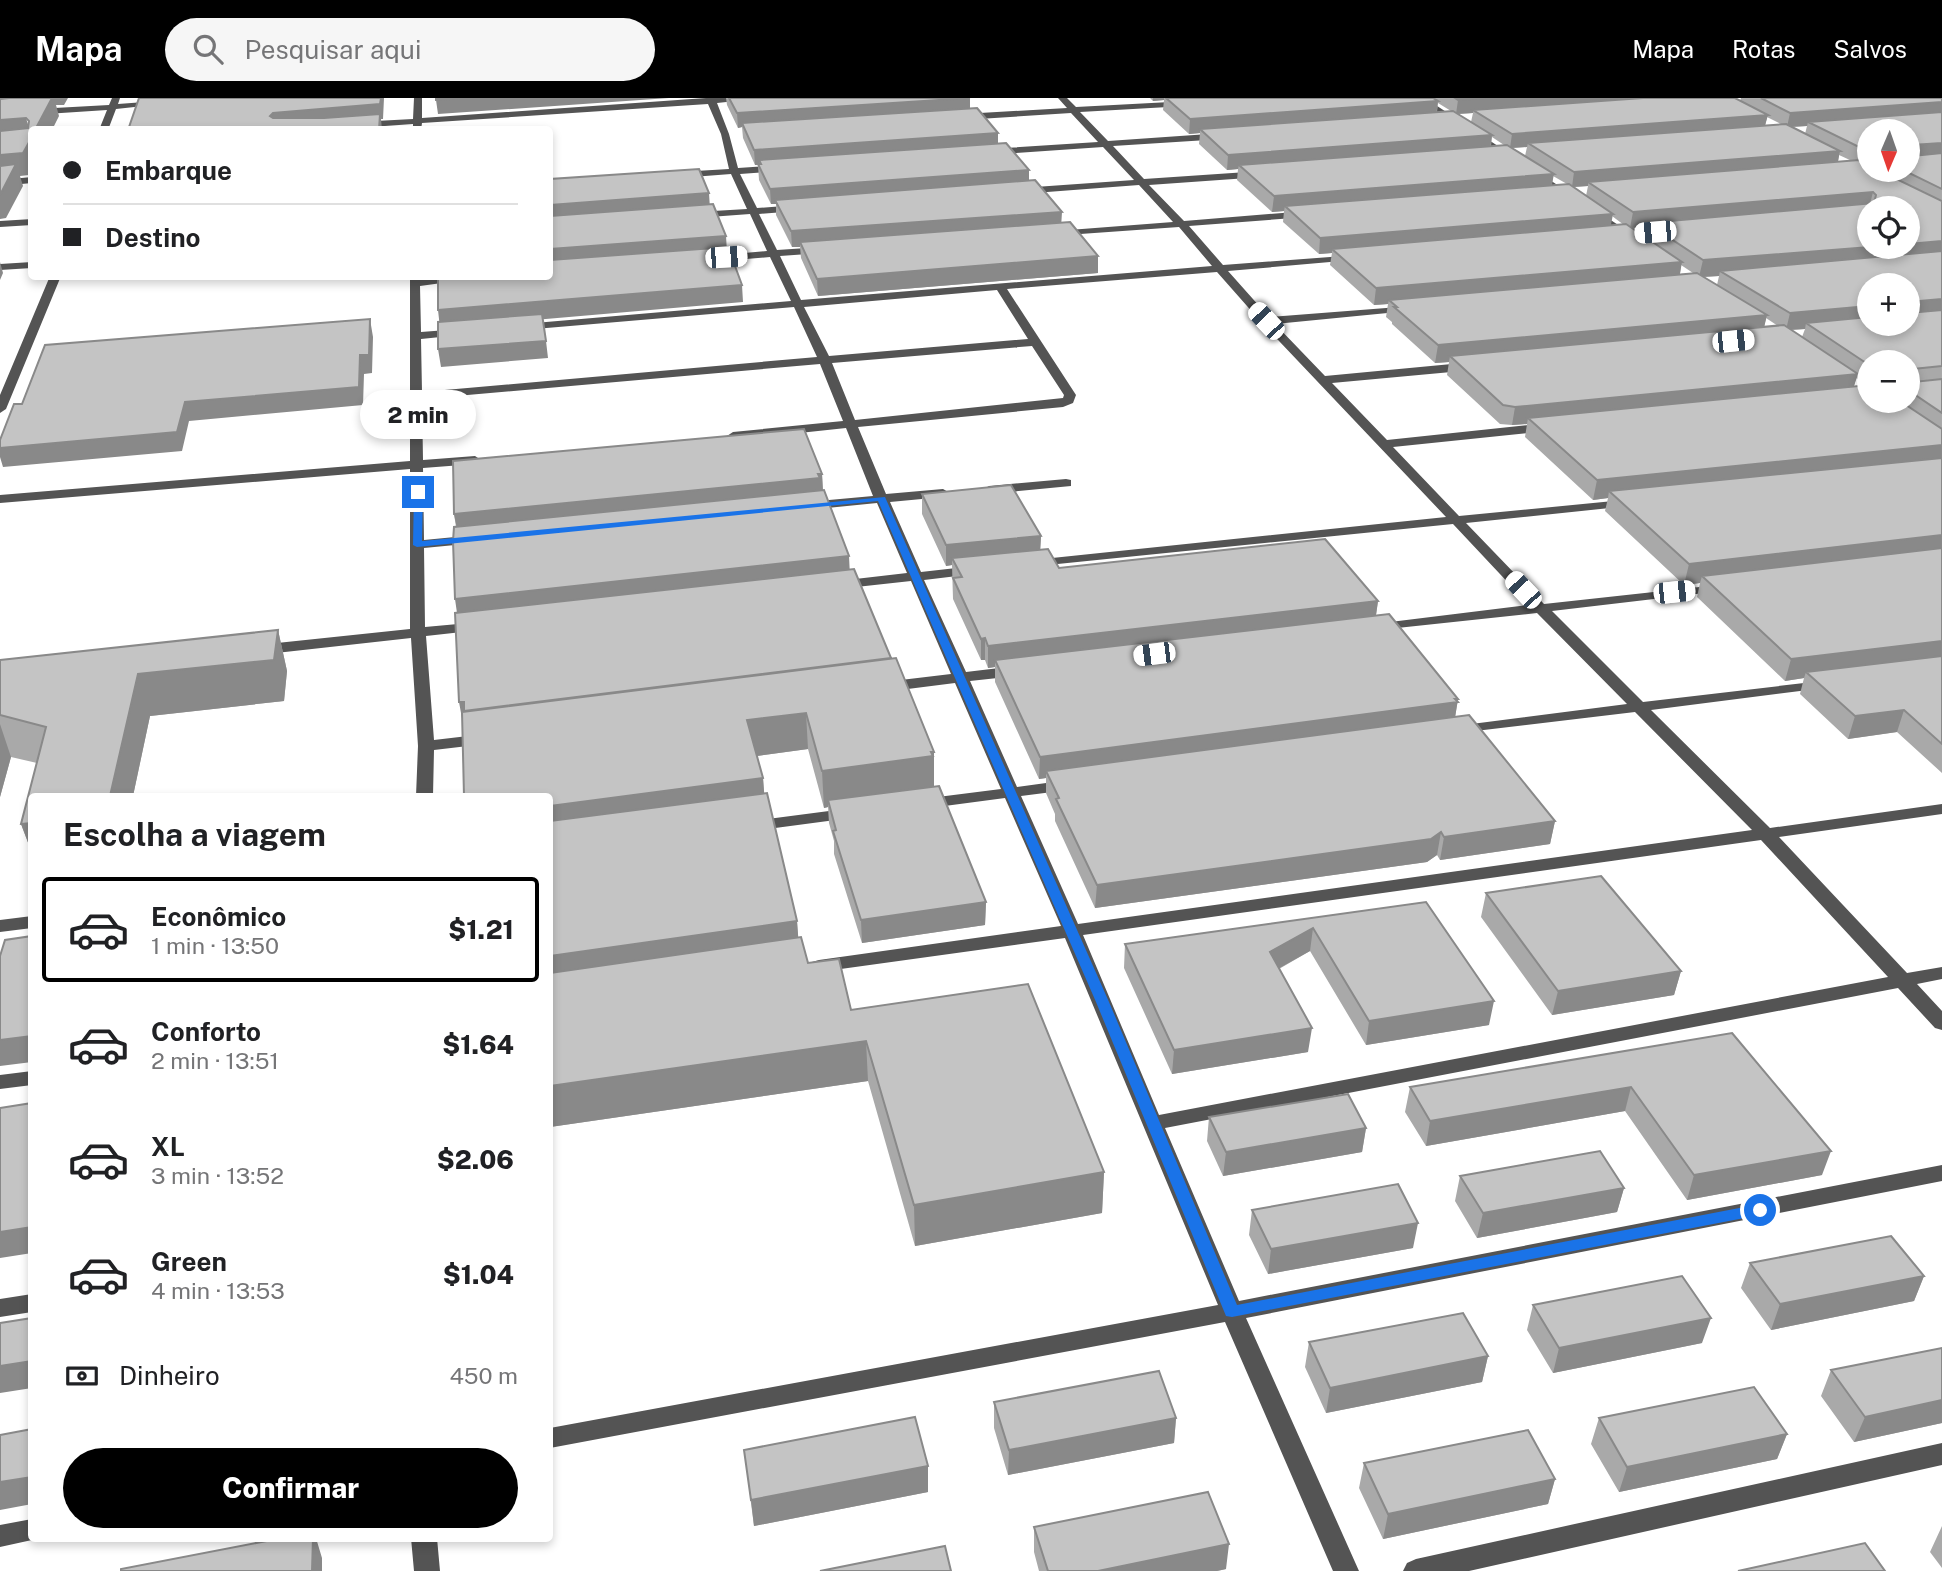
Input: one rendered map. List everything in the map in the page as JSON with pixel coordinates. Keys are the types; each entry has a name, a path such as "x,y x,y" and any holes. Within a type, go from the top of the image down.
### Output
{"street":[{"path":"418,98 418,125"},
{"path":"349,125 418,125 760,98"},
{"path":"1062,98 1143,182 1266,321 1539,608 1765,833 1903,978 1942,1023"},
{"path":"1419,98 1628,234"},
{"path":"710,100 732,133 734,171 825,361 881,498 1071,929 1232,1311 1346,1571"},
{"path":"0,114 114,102 165,104"},
{"path":"105,126 114,102"},
{"path":"948,118 1193,103"},
{"path":"1441,121 1468,120"},
{"path":"983,153 1231,135"},
{"path":"1482,157 1523,154"},
{"path":"668,176 790,167"},
{"path":"1004,193 1278,172"},
{"path":"0,183 28,180"},
{"path":"1540,195 1581,192"},
{"path":"686,216 810,207"},
{"path":"1047,234 1320,214"},
{"path":"0,224 28,222"},
{"path":"1601,236 1628,234 1640,237"},
{"path":"695,260 830,250"},
{"path":"511,328 1368,256"},
{"path":"0,267 28,265"},
{"path":"0,409 54,280"},
{"path":"415,280 419,465 418,633 426,746 425,793"},
{"path":"716,437 1063,403 1069,400 1070,396 1000,287"},
{"path":"1266,321 1427,306"},
{"path":"415,336 470,331"},
{"path":"416,396 1034,342"},
{"path":"1323,380 1485,365"},
{"path":"1385,444 1566,426"},
{"path":"0,499 486,459"},
{"path":"786,508 1066,483"},
{"path":"1013,566 1642,500"},
{"path":"417,545 485,538"},
{"path":"819,587 985,569"},
{"path":"1360,629 1734,585"},
{"path":"243,652 501,624"},
{"path":"865,690 1030,669"},
{"path":"1434,734 1639,705 1846,681"},
{"path":"426,746 495,737"},
{"path":"902,806 1079,783"},
{"path":"803,969 1071,929 1942,809"},
{"path":"740,828 875,810"},
{"path":"0,926 28,922"},
{"path":"1154,1123 1903,978 1942,973"},
{"path":"0,1082 28,1078"},
{"path":"553,1437 1232,1311 1942,1173"},
{"path":"0,1308 28,1304"},
{"path":"1416,1571 1942,1454"},
{"path":"0,1535 28,1531"},
{"path":"424,1542 426,1571"}],"building":[{"path":"52,98 37,126 28,126 26,118 0,120 0,99"},
{"path":"139,98 381,98 380,104 273,113 270,116 324,118 380,114 379,126 129,126"},
{"path":"729,98 970,98 737,113"},
{"path":"1166,98 1433,98 1438,101 1190,119"},
{"path":"1643,98 1735,98 1768,115 1512,134 1473,110"},
{"path":"1761,98 1942,98 1942,102 1790,113"},
{"path":"977,108 998,133 754,150 742,123"},
{"path":"1453,111 1492,135 1228,155 1200,129"},
{"path":"1942,112 1942,143 1920,144 1920,119 1857,119 1857,146 1808,122"},
{"path":"1786,124 1840,151 1574,172 1528,143"},
{"path":"28,128 28,144 23,153 0,155 0,131"},
{"path":"1006,143 1029,170 770,189 758,164 761,164 759,160"},
{"path":"1507,145 1554,174 1274,196 1239,165"},
{"path":"1942,153 1942,189 1920,178 1920,155"},
{"path":"1857,160 1857,182 1903,182 1942,201 1942,241 1920,243 1920,196 1876,196 1873,192 1633,212 1588,182"},
{"path":"16,164 0,195 0,166"},
{"path":"699,169 709,193 553,205 553,179"},
{"path":"1035,180 1062,212 791,231 775,200"},
{"path":"1569,184 1613,214 1320,238 1285,206"},
{"path":"713,204 726,236 553,249 553,216"},
{"path":"1857,204 1857,248 1703,260 1647,223"},
{"path":"1070,222 1098,256 817,279 800,242"},
{"path":"1626,224 1682,262 1376,288 1332,249"},
{"path":"728,247 742,285 438,310 438,280 553,280 553,260"},
{"path":"1942,251 1942,299 1920,301 1920,273 1857,273 1857,307 1790,313 1720,271 1857,259 1920,259 1920,253"},
{"path":"1697,273 1767,315 1438,345 1389,300"},
{"path":"1942,310 1942,366 1920,368 1920,350 1857,350 1857,357 1806,323 1857,318 1857,336 1920,336 1920,312"},
{"path":"542,314 546,341 438,349 438,322"},
{"path":"370,319 369,355 360,355 359,387 185,402 177,432 0,448 0,440 14,404 22,404 45,345"},
{"path":"1784,325 1857,374 1515,407 1503,405 1450,356"},
{"path":"1942,379 1942,413 1920,398 1920,381"},
{"path":"1857,386 1857,413 1918,413 1942,429 1942,445 1597,480 1528,418"},
{"path":"804,429 822,474 818,474 820,478 454,514 453,461"},
{"path":"1942,458 1942,535 1689,564 1609,491"},
{"path":"1011,485 1041,536 946,545 922,494"},
{"path":"824,490 849,556 455,599 454,527"},
{"path":"1325,539 1378,601 988,646 985,638 981,639 953,578 962,577 952,558 1048,549 1059,568"},
{"path":"1942,548 1942,641 1791,659 1702,576"},
{"path":"854,569 891,658 464,711 464,702 459,702 455,613"},
{"path":"1389,614 1458,702 1040,757 995,660"},
{"path":"278,630 274,660 138,674 111,793 29,793 46,727 0,715 0,660"},
{"path":"1942,656 1942,744 1904,710 1855,716 1806,672"},
{"path":"896,658 934,752 931,752 933,756 822,771 806,713 747,720 763,778 553,806 553,793 464,793 462,712"},
{"path":"1469,715 1555,821 1444,837 1441,832 1431,839 1097,885 1056,799 1059,798 1046,771"},
{"path":"939,786 986,902 861,920 833,831 836,830 828,800"},
{"path":"767,793 797,921 553,956 553,821"},
{"path":"28,797 28,823 21,824"},
{"path":"1601,876 1681,971 1558,991 1486,893"},
{"path":"1426,902 1494,1001 1369,1021 1313,928 1270,952 1312,1028 1174,1050 1125,944"},
{"path":"28,937 28,1036 0,1040 0,956 5,940"},
{"path":"801,937 808,963 839,959 851,1010 1028,984 1104,1172 914,1205 866,1041 553,1086 553,973"},
{"path":"1732,1033 1831,1151 1694,1175 1631,1087 1430,1121 1410,1087"},
{"path":"1348,1094 1366,1128 1226,1152 1209,1117"},
{"path":"28,1104 28,1228 0,1232 0,1108"},
{"path":"1600,1151 1624,1188 1483,1213 1460,1176"},
{"path":"1398,1184 1418,1223 1271,1249 1252,1210"},
{"path":"1891,1236 1924,1276 1780,1304 1750,1263"},
{"path":"1682,1276 1711,1318 1559,1348 1533,1305"},
{"path":"1463,1313 1488,1356 1330,1388 1309,1342"},
{"path":"28,1319 28,1362 0,1366 0,1323"},
{"path":"1942,1348 1942,1400 1865,1417 1831,1370"},
{"path":"1159,1371 1176,1418 1009,1450 994,1402"},
{"path":"1754,1387 1787,1434 1627,1467 1599,1418"},
{"path":"915,1417 928,1466 751,1500 744,1450"},
{"path":"28,1430 28,1478 0,1482 0,1435"},
{"path":"1528,1430 1555,1479 1388,1514 1364,1463"},
{"path":"1208,1492 1229,1544 1098,1571 1048,1571 1034,1527"},
{"path":"261,1542 313,1542 312,1571 121,1569"},
{"path":"1865,1543 1885,1571 1738,1571"},
{"path":"945,1546 951,1571 820,1571"}],"route":[{"path":"418,492 417,545 881,498 1102,1002 1232,1311 1760,1210"}]}
